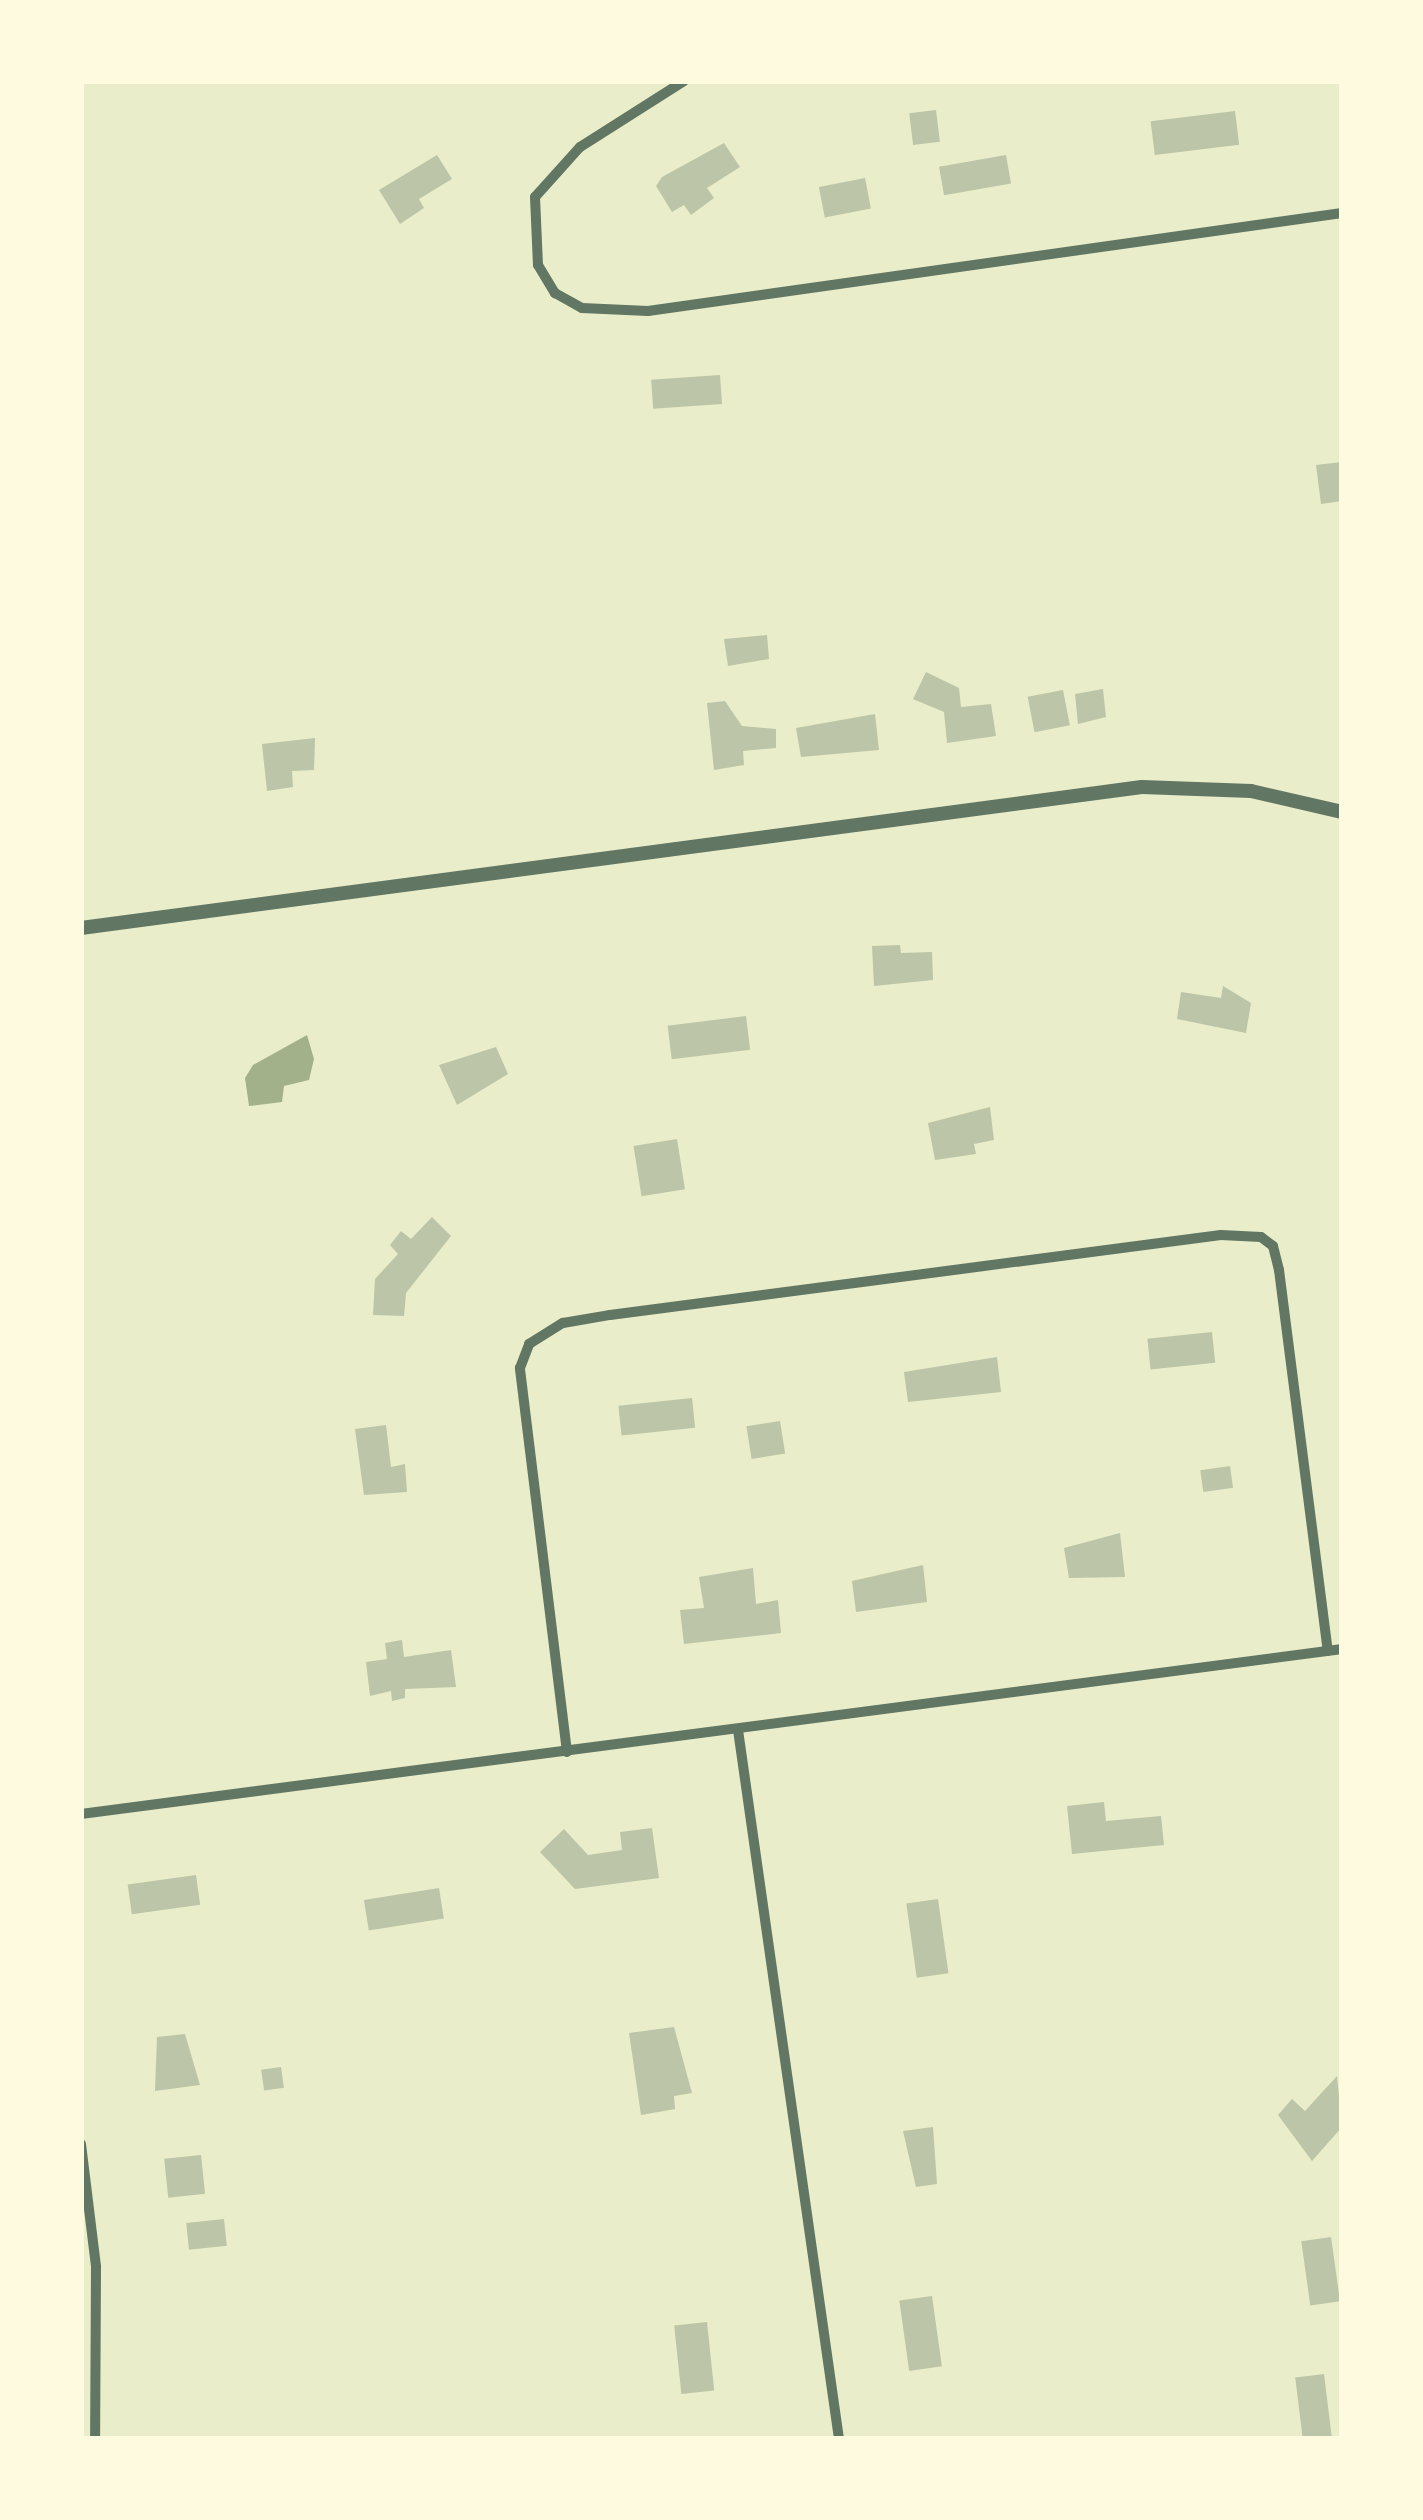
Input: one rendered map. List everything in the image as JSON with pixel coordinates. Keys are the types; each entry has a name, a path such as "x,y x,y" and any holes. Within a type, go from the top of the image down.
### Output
{"street":[{"path":"684,81 580,147 535,197 538,265 555,293 582,308 658,310 1342,212"},
{"path":"81,928 1142,787 1251,791 1342,812"},
{"path":"81,1814 567,1752 738,1730 1335,1650 1273,1246 1245,1233 610,1315 563,1323 529,1343 520,1368 567,1752"},
{"path":"738,1730 839,2439"},
{"path":"81,2144 96,2267 95,2439"}],"shaded area":[{"path":"307,1035 314,1059 309,1080 284,1086 282,1102 249,1106 245,1078 253,1065"}],"building":[{"path":"936,110 940,142 913,145 909,113"},
{"path":"1235,111 1239,145 1155,155 1151,121"},
{"path":"724,143 740,167 707,188 714,198 691,215 684,205 672,212 656,186 662,177"},
{"path":"437,155 452,179 419,199 424,208 400,224 379,190"},
{"path":"1006,155 1011,184 944,195 939,167"},
{"path":"865,178 871,208 825,217 819,187"},
{"path":"720,375 722,404 653,409 651,380"},
{"path":"1342,462 1342,501 1321,504 1316,465"},
{"path":"767,635 769,659 728,666 724,639"},
{"path":"926,672 959,688 961,707 991,704 996,736 947,743 944,712 913,699"},
{"path":"1103,689 1106,717 1078,724 1075,694"},
{"path":"1063,690 1070,725 1035,732 1028,697"},
{"path":"725,701 742,726 776,729 776,748 743,751 744,765 714,770 707,703"},
{"path":"875,714 879,750 801,757 796,728"},
{"path":"315,738 314,770 292,771 293,787 267,791 262,744"},
{"path":"900,945 901,953 932,952 933,980 874,986 872,946"},
{"path":"1223,986 1251,1003 1246,1033 1177,1019 1181,992 1221,998"},
{"path":"746,1016 750,1050 672,1059 668,1026"},
{"path":"496,1047 508,1074 457,1105 439,1065"},
{"path":"990,1107 994,1140 974,1144 976,1154 935,1160 928,1123"},
{"path":"677,1139 685,1189 642,1196 634,1146"},
{"path":"432,1217 451,1236 406,1293 404,1316 373,1315 375,1279 398,1254 390,1245 401,1231 411,1239"},
{"path":"1212,1332 1215,1363 1151,1370 1147,1339"},
{"path":"997,1357 1001,1392 908,1402 904,1372"},
{"path":"692,1398 695,1428 622,1436 618,1406"},
{"path":"780,1421 785,1454 752,1459 746,1426"},
{"path":"386,1425 391,1467 405,1464 407,1492 364,1495 355,1429"},
{"path":"1230,1466 1233,1488 1203,1492 1200,1470"},
{"path":"1120,1533 1125,1577 1069,1578 1064,1548"},
{"path":"923,1565 927,1602 856,1612 852,1581"},
{"path":"753,1568 756,1604 778,1600 781,1633 684,1644 680,1610 704,1608 699,1577"},
{"path":"402,1640 404,1657 451,1650 456,1687 405,1689 405,1698 392,1701 391,1691 370,1696 366,1662 387,1659 385,1643"},
{"path":"1104,1802 1106,1821 1161,1816 1164,1845 1072,1854 1067,1806"},
{"path":"652,1828 659,1878 575,1889 540,1852 564,1829 588,1855 622,1850 620,1832"},
{"path":"196,1875 200,1905 132,1914 128,1885"},
{"path":"439,1888 444,1919 369,1931 364,1900"},
{"path":"938,1899 948,1973 917,1978 906,1903"},
{"path":"674,2027 692,2093 674,2096 675,2109 641,2115 629,2033"},
{"path":"185,2034 200,2085 155,2091 157,2037"},
{"path":"281,2067 284,2088 264,2091 261,2070"},
{"path":"1337,2076 1342,2127 1312,2161 1278,2115 1292,2099 1305,2111"},
{"path":"933,2127 937,2184 916,2187 903,2131"},
{"path":"201,2155 205,2194 168,2198 164,2159"},
{"path":"224,2219 227,2246 189,2250 186,2223"},
{"path":"1331,2237 1340,2301 1310,2306 1301,2241"},
{"path":"932,2296 942,2366 909,2371 899,2301"},
{"path":"707,2322 714,2391 681,2394 674,2325"},
{"path":"1324,2374 1332,2439 1303,2439 1295,2378"}]}
